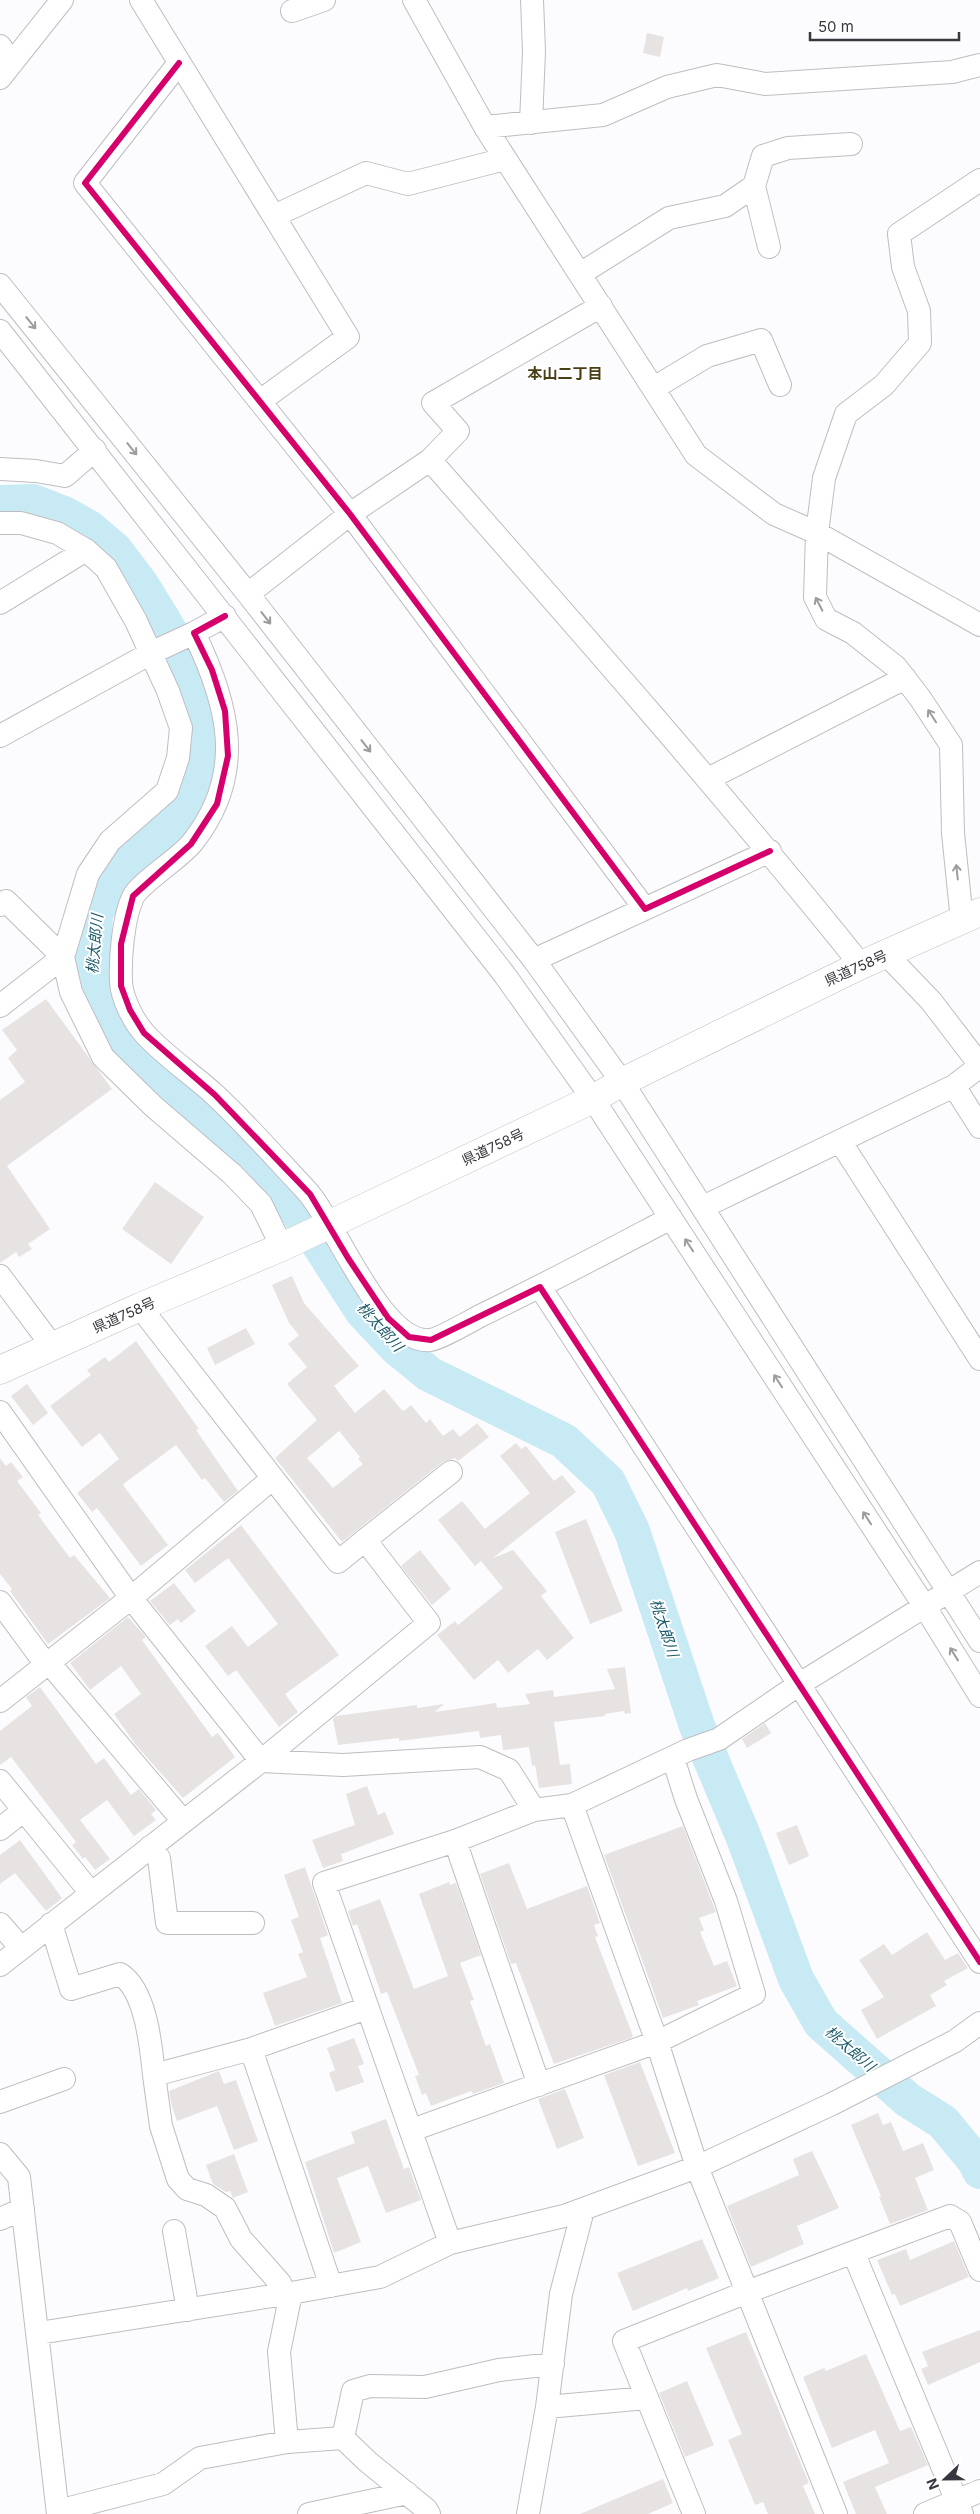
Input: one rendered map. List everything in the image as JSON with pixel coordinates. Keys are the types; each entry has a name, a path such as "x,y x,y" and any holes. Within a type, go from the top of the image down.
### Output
{"main road":[{"name":"県道758号","path":"0,1370 140,1307 282,1247 594,1099 622,1082 861,965 971,916"}],"street":[{"path":"4,62 62,0"},
{"path":"141,0 348,337 260,401"},
{"path":"292,11 324,0"},
{"path":"414,0 485,127 696,455 774,514 817,533 980,625"},
{"path":"531,122 534,51 532,0"},
{"path":"179,63 85,183 350,514 645,909"},
{"path":"485,127 603,115 667,87 717,75 766,84 952,72 980,65"},
{"path":"769,247 754,186 763,156 788,148 851,144"},
{"path":"274,216 366,173 408,184 505,159"},
{"path":"971,916 953,833 951,745 896,667 853,634 826,619 815,597 817,533 824,478 846,414 884,385 920,343 919,311 903,267 898,234 980,180"},
{"path":"580,274 669,218 726,206 754,186"},
{"path":"0,285 248,594 534,960 622,1082 980,1641"},
{"path":"248,594 350,514 430,460 458,431 433,403 601,306"},
{"path":"0,331 504,974 594,1099 925,1607 980,1696"},
{"path":"654,388 707,356 761,340 780,385"},
{"path":"0,469 36,471 65,476 95,450"},
{"path":"430,460 770,851 861,965"},
{"path":"0,523 21,522 57,533 86,550 106,568 136,621 181,728 178,758 167,791 110,841 88,874 63,957 70,992 103,1057 153,1106 232,1174 261,1204 282,1247"},
{"path":"0,603 86,550"},
{"path":"0,736 151,653 225,616"},
{"path":"194,633 212,670 225,711 228,756 217,804 191,844 133,896 121,944 121,986 130,1010 144,1033 215,1095 310,1194 330,1224 348,1258 388,1318 408,1337 431,1340 540,1287 671,1218"},
{"path":"708,779 905,678"},
{"path":"534,960 770,851"},
{"path":"0,905 6,901 63,957"},
{"path":"703,1207 954,1086 980,1066 931,1001 887,955"},
{"path":"0,1006 63,957"},
{"path":"954,1086 980,1127"},
{"path":"840,1141 980,1359"},
{"path":"0,1276 53,1347"},
{"path":"540,1287 980,1962"},
{"path":"140,1307 338,1562 451,1472"},
{"path":"0,1412 131,1598 261,1761 343,1764 480,1757 509,1770 534,1810"},
{"path":"0,1701 131,1598 273,1478"},
{"path":"0,1965 261,1761 429,1623 365,1540"},
{"path":"450,2244 412,2130 324,1883 455,1841 534,1810 572,1805 672,1758 719,1739 798,1685 950,1593 980,1572"},
{"path":"0,1602 48,1665 183,1821"},
{"path":"412,2130 657,2042 754,1994 726,1901 672,1758"},
{"path":"0,1781 91,1893"},
{"path":"572,1805 657,2042 697,2167 836,2514"},
{"path":"0,1828 23,1811"},
{"path":"455,1841 539,2085"},
{"path":"150,1847 159,1858 168,1923 253,1923"},
{"path":"0,1924 21,1948"},
{"path":"51,1924 71,1989 120,1974 129,1980 137,1993 149,2036 161,2126 178,2179 187,2190 206,2195 225,2208 241,2238 288,2294 279,2352 287,2442"},
{"path":"154,2075 250,2049 367,2008"},
{"path":"39,2333 288,2294 380,2277 450,2244 583,2210 697,2167 850,2095 955,2042 980,2023"},
{"path":"250,2049 331,2286"},
{"path":"0,2102 64,2079"},
{"path":"0,2154 19,2178 39,2333 58,2513 163,2484 200,2458 287,2442 343,2438 429,2514"},
{"path":"0,2219 23,2209"},
{"path":"528,2514 547,2408 561,2294 583,2210"},
{"path":"694,2514 624,2341 747,2292 854,2254 950,2216 960,2222 980,2270"},
{"path":"174,2231 188,2310"},
{"path":"854,2254 959,2508"},
{"path":"343,2438 353,2391 370,2386 425,2387 499,2370 552,2364"},
{"path":"547,2408 647,2398"},
{"path":"925,2514 959,2508 980,2491"},
{"path":"309,2514 407,2493"}],"building":[{"path":"647,33 664,37 660,57 643,53"},
{"path":"46,999 112,1089 7,1166 50,1229 28,1244 32,1249 19,1257 16,1252 0,1263 0,1100 25,1082 8,1058 17,1050 2,1030"},
{"path":"155,1182 204,1217 171,1264 122,1229"},
{"path":"292,1276 304,1303 359,1366 334,1386 355,1413 384,1389 404,1411 411,1405 426,1423 430,1419 443,1436 453,1429 460,1437 477,1423 489,1437 458,1461 455,1458 443,1462 342,1542 275,1458 317,1420 287,1384 307,1367 288,1344 299,1335 289,1323 272,1285","holes":["339,1431 360,1457 358,1459 363,1464 333,1488 307,1458"]},
{"path":"246,1328 255,1344 215,1365 207,1348"},
{"path":"136,1341 199,1429 196,1430 238,1491 224,1502 205,1478 202,1480 176,1445 126,1482 123,1485 168,1545 141,1566 97,1508 92,1512 77,1493 119,1459 100,1433 82,1447 50,1406 91,1375 87,1370 105,1357 109,1362"},
{"path":"27,1384 48,1413 33,1425 11,1396"},
{"path":"516,1443 521,1449 526,1446 554,1481 562,1475 576,1492 493,1558 513,1550 547,1591 541,1596 574,1638 547,1660 538,1649 508,1673 498,1660 474,1680 437,1635 455,1621 458,1625 503,1588 481,1561 475,1566 438,1520 462,1501 485,1529 530,1493 500,1456"},
{"path":"0,1458 6,1466 11,1462 23,1477 17,1481 41,1513 38,1515 70,1558 74,1555 110,1598 48,1644 0,1574"},
{"path":"586,1519 623,1611 590,1624 555,1532"},
{"path":"241,1525 339,1655 285,1694 298,1712 279,1727 236,1670 228,1676 205,1646 232,1626 248,1647 278,1624 228,1558 195,1583 185,1570"},
{"path":"420,1550 451,1589 432,1605 401,1566"},
{"path":"174,1583 196,1611 181,1623 178,1619 170,1625 150,1601"},
{"path":"128,1617 146,1637 142,1640 212,1737 218,1733 235,1757 183,1798 135,1744 114,1714 141,1694 121,1666 90,1690 70,1663"},
{"path":"625,1667 631,1713 625,1714 624,1711 605,1714 605,1716 554,1722 560,1765 570,1764 572,1784 539,1788 535,1765 532,1766 529,1747 503,1750 501,1735 480,1738 479,1731 399,1741 399,1738 338,1745 333,1719 336,1716 417,1705 417,1708 444,1704 435,1712 496,1703 497,1708 530,1704 525,1694 553,1690 554,1697 615,1689 607,1669"},
{"path":"40,1687 96,1764 104,1758 131,1795 139,1789 156,1810 151,1814 156,1820 134,1836 107,1800 80,1820 110,1859 95,1870 72,1845 76,1842 11,1757 0,1765 0,1731 32,1706 26,1697"},
{"path":"765,1723 771,1733 747,1748 742,1739"},
{"path":"367,1786 378,1815 385,1812 394,1834 341,1854 343,1861 323,1868 312,1840 355,1825 346,1794"},
{"path":"797,1825 809,1856 789,1865 776,1833"},
{"path":"683,1826 716,1912 699,1918 704,1930 700,1932 714,1966 727,1961 737,1986 697,2001 699,2005 663,2018 604,1855"},
{"path":"20,1840 62,1898 46,1911 15,1873 0,1884 0,1855"},
{"path":"509,1863 527,1909 587,1886 600,1923 594,1925 598,1936 595,1937 633,2036 631,2038 554,2064 516,1963 511,1964 480,1874"},
{"path":"305,1867 328,1935 320,1938 342,2003 275,2026 263,1993 307,1977 298,1954 303,1952 291,1920 299,1917 284,1875"},
{"path":"449,1882 450,1885 456,1883 481,1955 460,1963 474,2000 470,2001 486,2046 490,2044 504,2083 473,2094 471,2091 431,2106 426,2093 422,2095 415,2076 419,2075 387,1992 381,1994 357,1924 353,1926 348,1911 380,1899 414,1989 448,1976 419,1894"},
{"path":"927,1932 945,1960 958,1953 968,1968 944,1981 947,1985 930,1995 936,2006 877,2039 861,2010 884,1997 859,1960 884,1944 892,1955"},
{"path":"354,2038 364,2064 358,2066 364,2082 336,2092 329,2073 335,2070 327,2048"},
{"path":"640,2062 675,2153 638,2166 604,2075"},
{"path":"219,2071 224,2084 236,2080 258,2141 234,2150 217,2106 177,2121 172,2107 169,2091"},
{"path":"565,2089 584,2138 557,2149 538,2099"},
{"path":"878,2113 883,2125 891,2122 903,2151 923,2143 934,2170 915,2178 928,2210 890,2224 879,2197 881,2196 851,2125"},
{"path":"386,2119 404,2169 409,2167 421,2200 386,2213 368,2166 337,2178 361,2242 334,2253 305,2162 355,2143 351,2132"},
{"path":"812,2151 839,2208 797,2226 804,2244 751,2267 727,2206 799,2175 793,2159"},
{"path":"234,2154 248,2192 233,2198 230,2191 226,2192 213,2184 206,2165"},
{"path":"702,2239 719,2278 688,2291 687,2288 633,2311 617,2273"},
{"path":"954,2241 969,2277 900,2306 895,2294 892,2295 877,2260 906,2249 910,2260"},
{"path":"980,2330 980,2362 928,2385 921,2369 928,2366 922,2352"},
{"path":"746,2332 809,2483 803,2486 815,2514 768,2514 763,2502 755,2505 728,2440 742,2434 706,2348"},
{"path":"866,2354 900,2431 911,2427 928,2465 875,2487 887,2514 856,2514 843,2482 889,2463 875,2430 832,2448 803,2377 824,2368 826,2371"},
{"path":"687,2381 714,2445 685,2457 659,2393"},
{"path":"663,2479 673,2503 648,2514 580,2514"}],"waterway":[{"name":"桃太郎川","path":"0,503 33,502 64,514 89,528 115,550 140,583 163,620 185,659 199,698 205,741 200,781 182,811 112,881 95,914 91,985 112,1034 130,1057 199,1112 261,1168 293,1204 363,1312 396,1347 429,1374 564,1441 608,1482 632,1531 697,1726 744,1838 796,1979 821,2023 908,2100 943,2122 976,2162 980,2171"}],"cycle path":[{"path":"179,63 85,183 350,514 645,909 770,851"},
{"path":"225,616 194,633 212,670 225,711 228,756 217,804 191,844 133,896 121,944 121,986 130,1010 144,1033 215,1095 310,1194 348,1258 388,1318 409,1337 431,1340 540,1287 980,1962"}],"district":[{"name":"本山二丁目","path":"565,374"}]}
